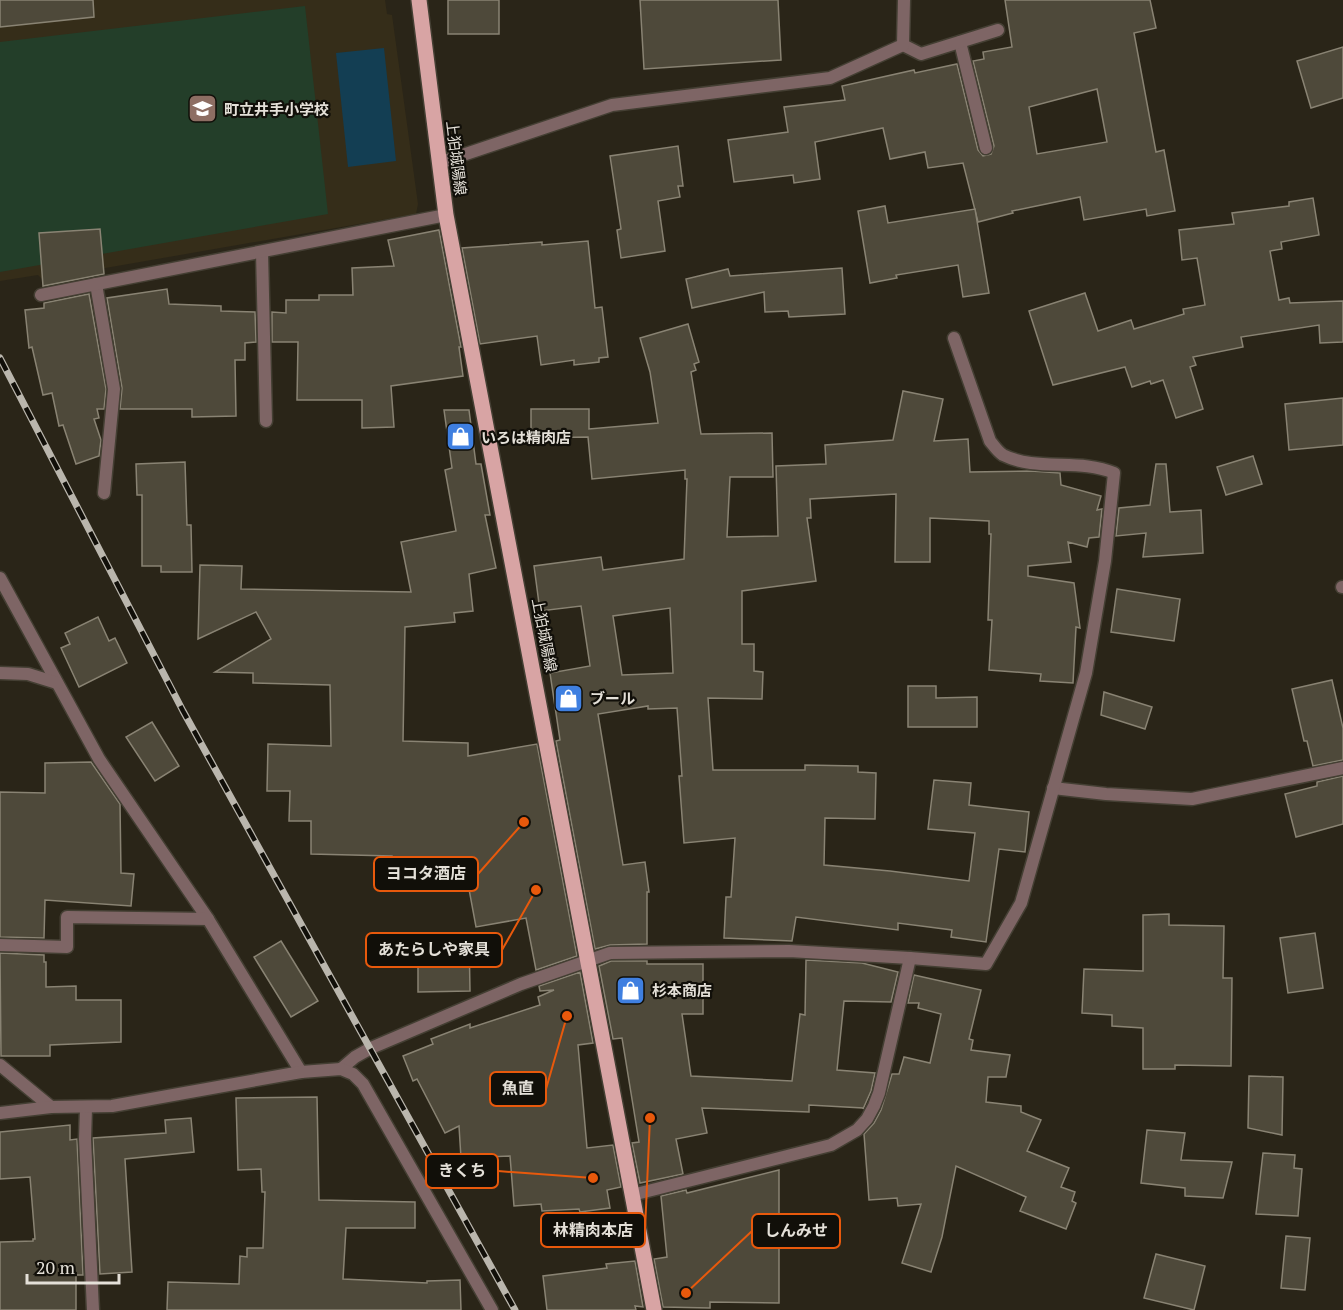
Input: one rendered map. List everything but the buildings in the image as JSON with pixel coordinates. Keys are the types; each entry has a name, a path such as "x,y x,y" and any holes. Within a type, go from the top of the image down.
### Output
{"main road":[{"name":"上狛城陽線","path":"419,0 446,215 654,1310"}],"street":[{"path":"903,45 904,0"},
{"path":"903,45 921,54 998,30"},
{"path":"960,42 986,148"},
{"path":"439,164 612,105 830,78 903,45"},
{"path":"41,295 446,215"},
{"path":"262,252 266,421"},
{"path":"96,284 114,389 104,493"},
{"path":"341,1069 355,1057 371,1048 521,984 610,953 789,951 986,964 1021,903 1086,672 1105,561 1114,473 1101,468 1022,462 1001,454 990,441 954,338"},
{"path":"0,579 99,759 208,920 302,1072"},
{"path":"0,673 28,674 57,683"},
{"path":"1053,788 1106,794 1192,799 1343,768"},
{"path":"0,945 67,947 67,917 208,920"},
{"path":"632,1195 831,1145 857,1130 867,1119 879,1093 910,958"},
{"path":"0,1065 51,1107"},
{"path":"0,1113 51,1107 112,1106 302,1072 341,1069 353,1074 363,1084 492,1310"},
{"path":"86,1108 85,1138 93,1310"}],"shaded area":[{"name":"町立井手小学校","path":"0,0 385,0 387,14 392,15 418,204 416,214 42,279 38,275 0,281"}],"green space":[{"name":"町立井手小学校","path":"305,6 328,214 0,272 0,42"}],"water":[{"path":"384,48 396,161 348,167 336,53"}],"railway":[{"path":"0,358 183,711 515,1310"}],"place":[{"name":"町立井手小学校","path":"203,109"},
{"name":"いろは精肉店","path":"460,437"},
{"name":"ブール","path":"569,698"},
{"name":"ヨコタ酒店","path":"524,822"},
{"name":"あたらしや家具","path":"536,890"},
{"name":"杉本商店","path":"631,990"},
{"name":"魚直","path":"567,1016"},
{"name":"林精肉本店","path":"650,1118"},
{"name":"きくち","path":"593,1178"},
{"name":"しんみせ","path":"686,1293"}]}
